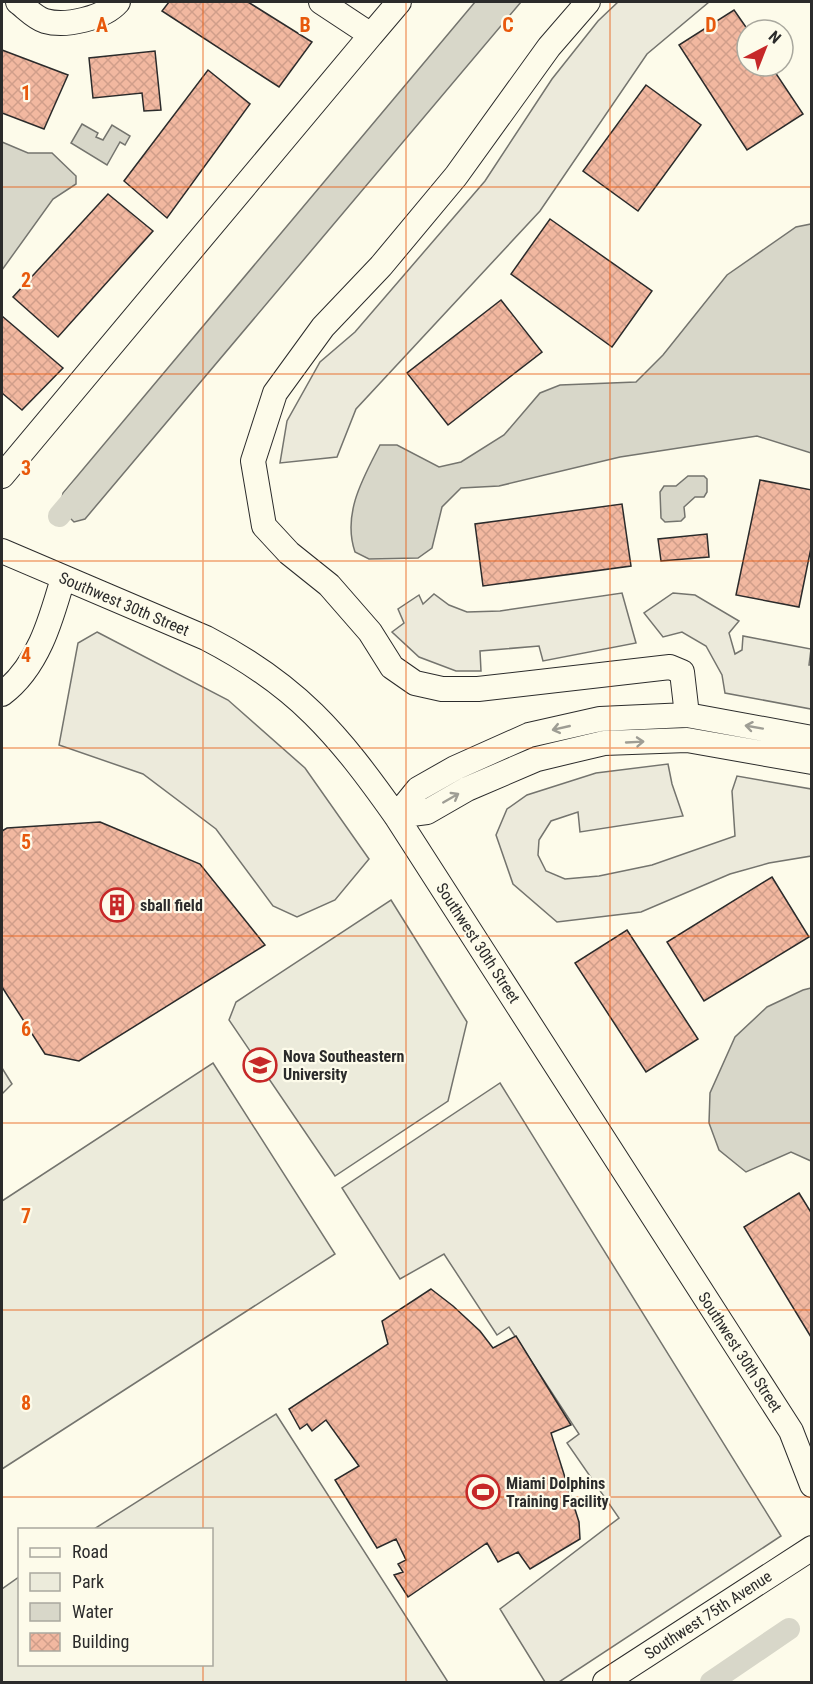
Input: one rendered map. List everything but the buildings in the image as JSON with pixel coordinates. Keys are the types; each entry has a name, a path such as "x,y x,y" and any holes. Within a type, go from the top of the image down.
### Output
{"street":[{"path":"18,2 43,21 55,23 84,20 101,14 117,2"},
{"path":"321,2 371,35"},
{"path":"6,460 399,2"},
{"path":"588,2 549,47 456,176 381,266 322,327 275,393 253,461 264,526 289,553 329,585 370,632 392,667 415,683 442,689 478,689 670,667 682,672 687,715"},
{"name":"Southwest 30th Street","path":"2,551 206,638 237,654 300,700 335,735 396,816 791,1431 812,1485"},
{"path":"2,694 24,672 35,654 46,630 63,578"},
{"path":"396,816 418,789 456,768 529,735 600,719 687,715 812,738"},
{"path":"396,816 427,812 467,789 537,759 604,743 687,740 812,762"},
{"name":"Southwest 75th Avenue","path":"604,1683 812,1548"}],"green space":[{"path":"391,900 467,1022 448,1101 335,1176 229,1020 236,1002"},
{"path":"213,1063 335,1254 2,1469 2,1201"},
{"path":"276,1414 448,1682 2,1682 2,1589 18,1578 18,1666 213,1666 213,1528 96,1528"}],"shaded area":[{"path":"618,2 709,2 647,54 540,211 356,409 337,457 280,463 287,421 320,362 355,332 485,181 552,79 598,21"},
{"path":"622,593 636,643 543,661 539,646 480,651 481,671 456,671 419,657 392,632 404,623 398,609 419,595 423,604 434,594 449,605 467,612 500,611"},
{"path":"673,593 695,595 739,621 729,633 735,654 742,650 743,636 811,649 809,665 811,665 811,709 725,693 722,675 706,646 682,632 663,637 644,613"},
{"path":"97,632 228,700 305,768 369,859 335,900 297,917 273,906 216,829 143,774 59,745 78,643"},
{"path":"668,764 683,816 580,832 578,812 551,821 539,840 538,855 546,871 565,879 599,876 652,865 735,836 732,791 737,776 811,789 811,856 769,863 730,874 641,912 557,922 513,884 496,835 507,809 527,795 596,773"},
{"path":"2,1068 12,1084 2,1094"},
{"path":"500,1083 781,1536 559,1682 545,1682 500,1609 619,1518 567,1443 579,1434 509,1327 497,1335 444,1254 400,1279 342,1188"}],"water":[{"path":"475,2 521,2 85,519 74,522 60,508 63,493"},
{"path":"82,124 98,133 96,137 103,140 112,125 130,136 125,145 120,142 107,165 71,143"},
{"path":"2,142 28,153 52,153 76,176 76,184 53,199 2,270"},
{"path":"811,224 811,453 757,436 620,457 499,486 461,488 442,507 432,548 418,558 369,559 355,552 351,524 356,497 380,445 397,445 439,467 461,462 504,435 540,393 560,385 636,382 663,355 727,275 796,227"},
{"path":"688,476 704,476 707,479 707,492 704,497 695,497 684,507 685,517 681,521 665,522 661,518 660,492 664,486 676,486"},
{"path":"811,988 811,1161 791,1152 746,1172 719,1150 709,1123 710,1093 735,1037 767,1007"}],"waterway":[{"path":"59,516 82,489"},
{"path":"711,1682 789,1629"}],"place":[{"name":"sball field","path":"117,905"},
{"name":"Nova Southeastern University","path":"260,1065"},
{"name":"Miami Dolphins Training Facility","path":"483,1492"}]}
